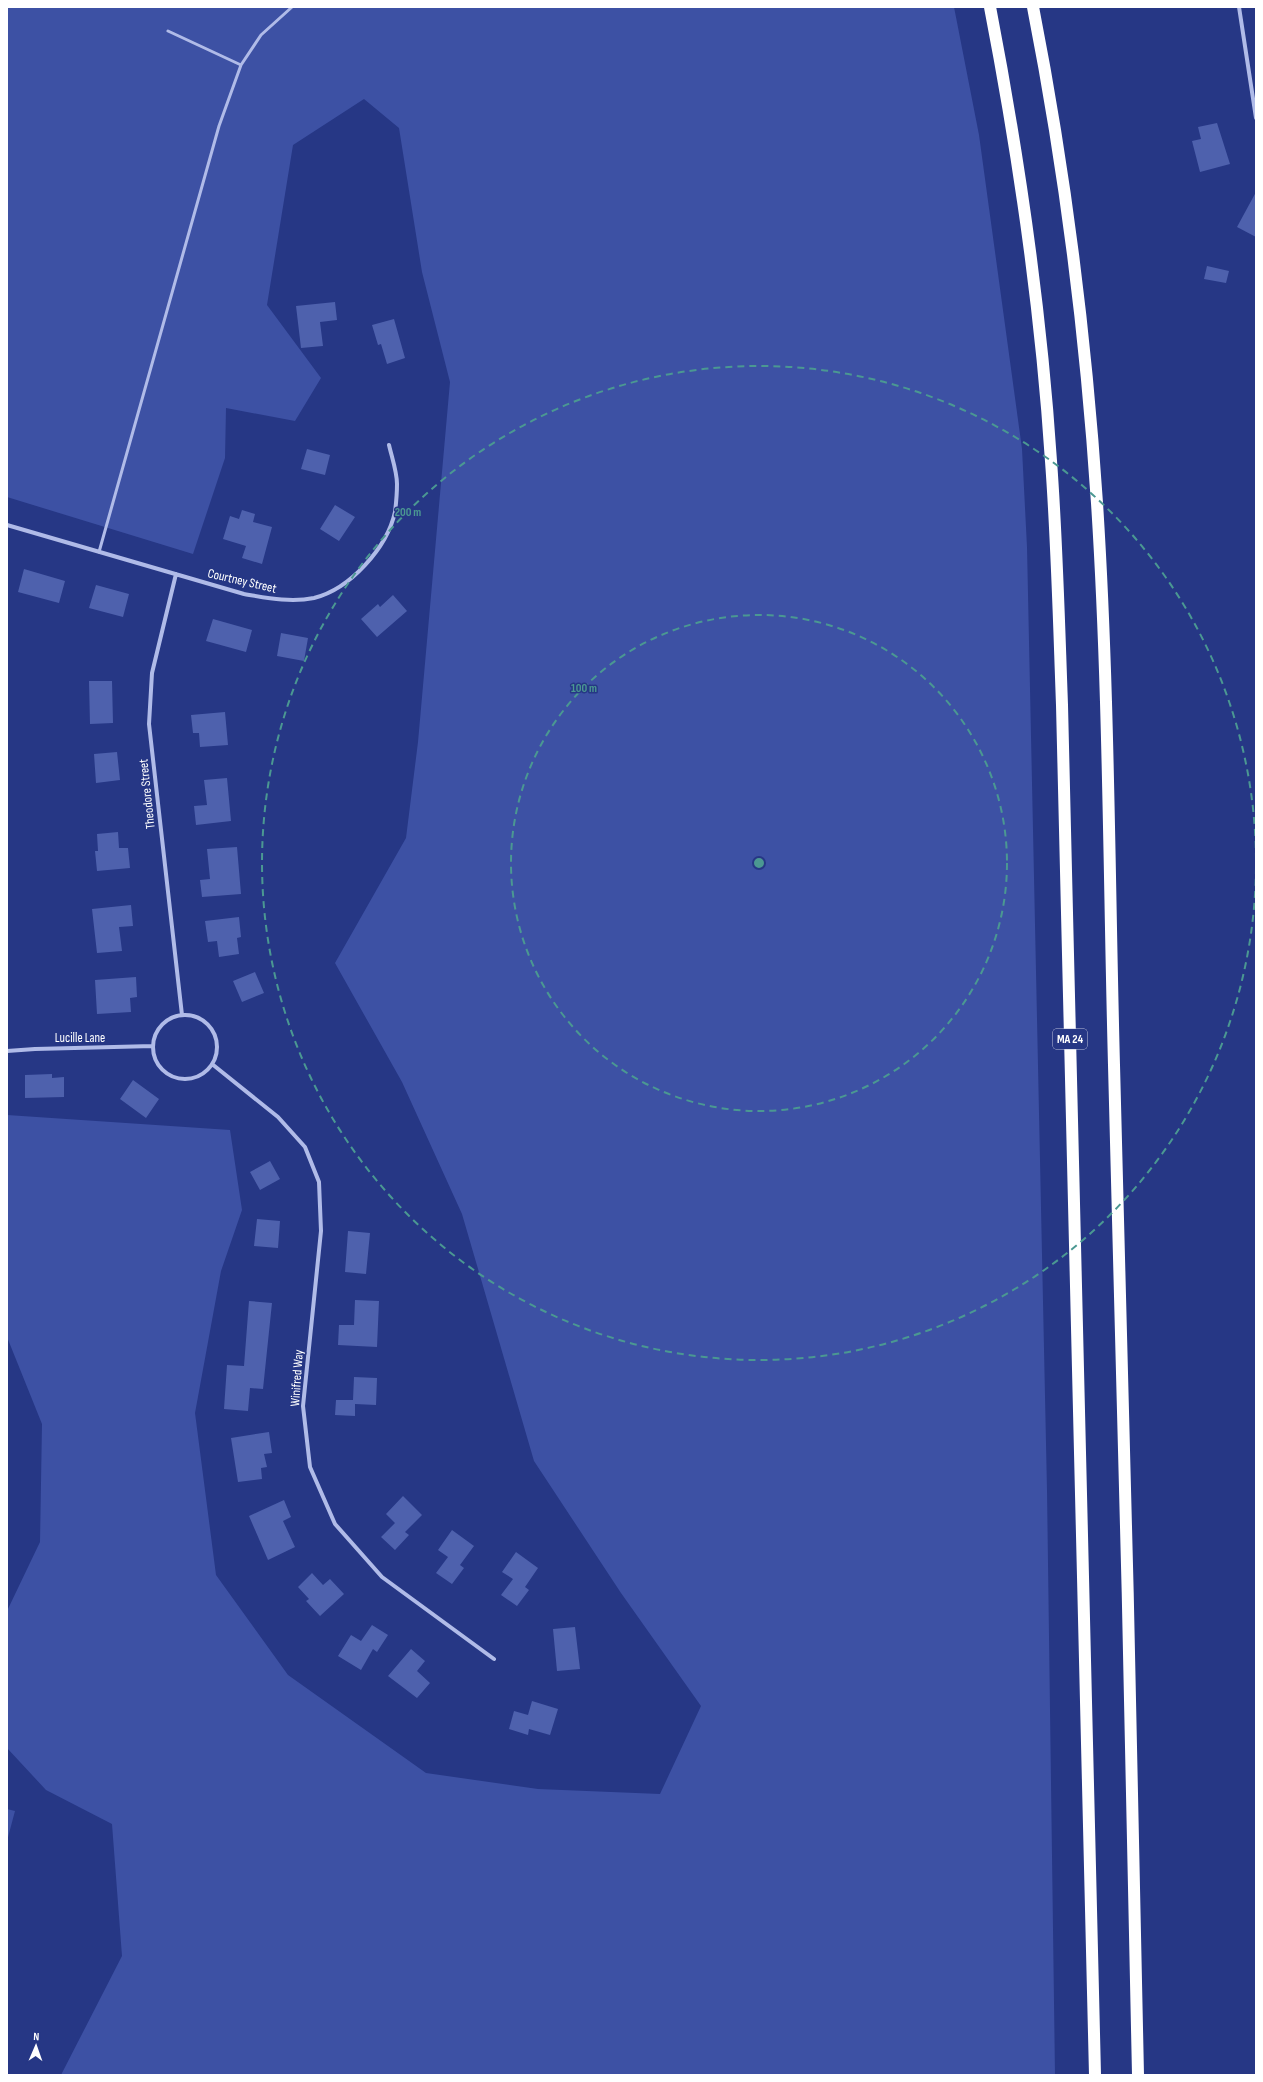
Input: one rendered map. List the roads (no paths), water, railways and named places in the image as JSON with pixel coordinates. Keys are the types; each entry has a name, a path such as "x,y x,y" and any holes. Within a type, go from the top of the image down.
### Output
{"highway":[{"name":"MA 24","path":"990,7 1026,219 1046,401 1055,522 1061,681 1095,2075"},
{"path":"1033,7 1055,134 1074,262 1087,383 1098,511 1106,754 1138,2075"}],"street":[{"path":"1239,7 1256,118"},
{"name":"Courtney Street","path":"7,525 244,594 278,600 314,598 345,584 366,564 386,534 395,512 397,483 389,445"},
{"name":"Theodore Street","path":"176,574 152,673 149,724 182,1015"},
{"path":"182,1015 199,1018 212,1030 217,1047 212,1064 199,1075 183,1078 175,1077 161,1068 157,1062 153,1046 154,1038 161,1025 167,1020 182,1015"},
{"name":"Lucille Lane","path":"7,1051 35,1048 110,1048 153,1046"},
{"name":"Winifred Way","path":"212,1064 278,1117 305,1147 319,1182 321,1230 303,1406 310,1467 335,1524 382,1577 494,1659"}],"lane":[{"path":"98,552 219,126 241,65 261,35 292,7"},
{"path":"168,31 241,65"}]}
